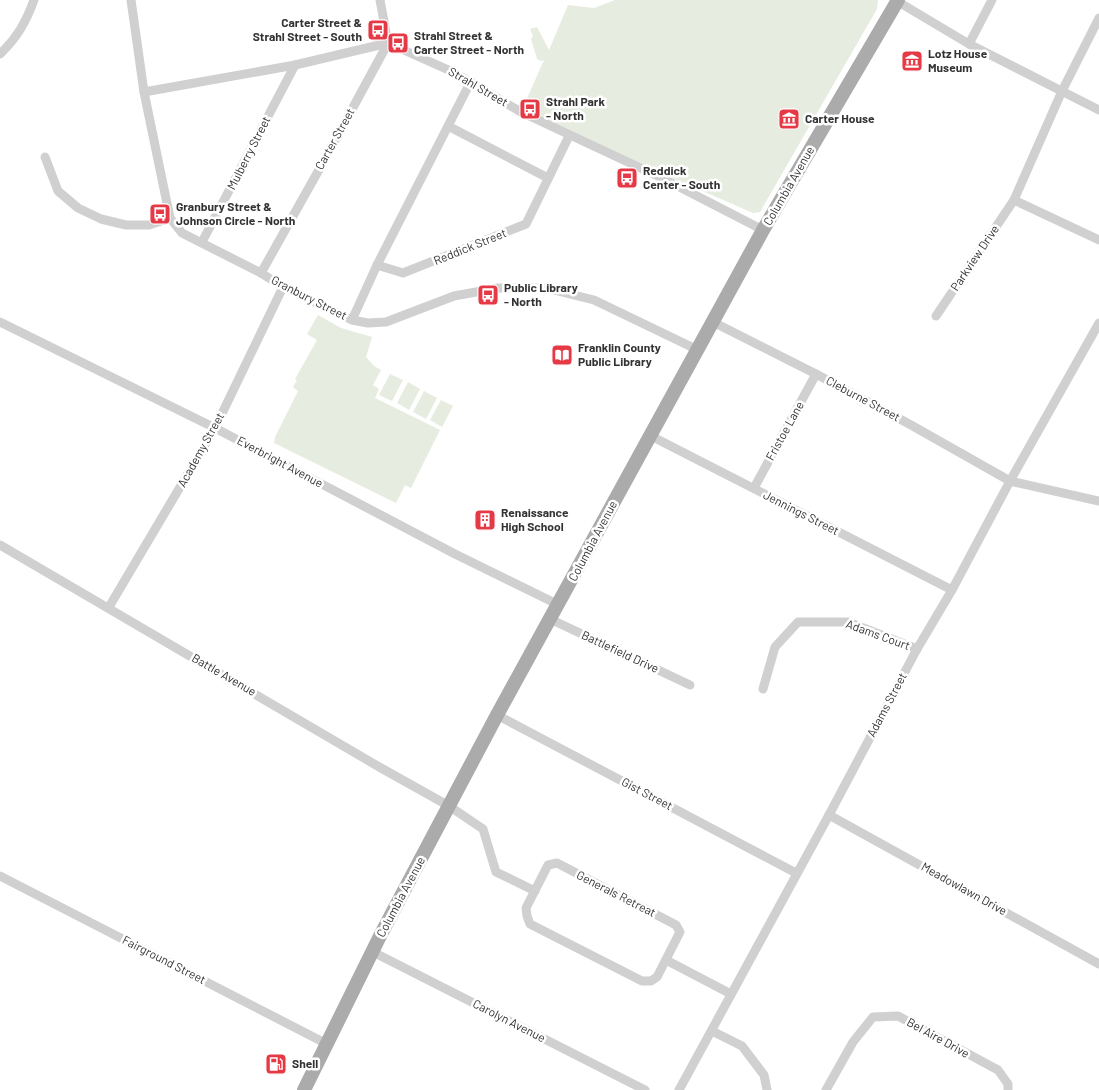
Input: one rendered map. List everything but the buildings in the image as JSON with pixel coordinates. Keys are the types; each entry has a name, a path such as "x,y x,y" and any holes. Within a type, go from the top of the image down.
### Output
{"main road":[{"name":"Columbia Avenue","path":"304,1090 373,952 497,715 764,230 897,1"}],"street":[{"path":"0,54 18,35 34,0"},
{"path":"45,157 58,191 78,208 101,219 126,225 148,225 170,218 144,92 131,0"},
{"path":"144,92 295,64 388,42 380,0"},
{"path":"969,44 992,0"},
{"path":"897,1 969,44 1099,110"},
{"name":"Parkview Drive","path":"936,316 1014,200 1062,91 1099,18"},
{"name":"Strahl Street","path":"388,42 453,72 521,112 569,136 664,178 764,230"},
{"name":"Carter Street","path":"261,273 388,42"},
{"name":"Mulberry Street","path":"202,242 295,64"},
{"path":"352,320 377,265 471,82"},
{"path":"448,126 548,178"},
{"name":"Reddick Street","path":"377,265 403,273 526,224 569,136"},
{"path":"1014,200 1099,240"},
{"name":"Granbury Street","path":"170,218 182,233 352,320 386,322 454,296 498,288 546,288 594,300 698,350"},
{"name":"Academy Street","path":"109,607 215,428 283,286"},
{"name":"Everbright Avenue","path":"0,322 215,428 455,554 559,605"},
{"name":"Cleburne Street","path":"713,322 816,374 1010,481 1099,502"},
{"name":"Adams Street","path":"679,1090 917,649 952,590 1010,481 1099,323"},
{"name":"Fristoe Lane","path":"754,488 816,374"},
{"name":"Jennings Street","path":"651,436 952,590"},
{"name":"Battle Avenue","path":"0,545 449,806"},
{"name":"Battlefield Drive","path":"550,619 690,685"},
{"name":"Adams Court","path":"763,689 775,647 798,622 848,622 917,649"},
{"name":"Gist Street","path":"497,715 796,873"},
{"path":"449,806 483,829 496,872 535,891"},
{"name":"Meadowlawn Drive","path":"829,815 1099,964"},
{"name":"Generals Retreat","path":"557,864 676,925 680,932 666,960 657,977 651,981 642,981 530,924 526,908 548,865 557,864"},
{"name":"Fairground Street","path":"0,876 327,1044"},
{"name":"Carolyn Avenue","path":"373,952 645,1090"},
{"path":"666,960 731,994"},
{"name":"Bel Aire Drive","path":"826,1090 853,1042 873,1016 898,1016 998,1070 1008,1084 1008,1090"},
{"path":"712,1030 742,1046 764,1074 767,1090"}],"shaded area":[{"path":"615,0 878,0 877,9 760,212 753,213 521,112 544,60 537,59 530,29 537,27 549,50 568,5 594,8"},
{"path":"318,315 341,328 372,337 366,357 374,366 381,370 373,385 379,389 375,398 440,430 411,488 405,485 396,503 274,443 275,437 298,391 293,387 297,380 295,379 317,340 307,334"},
{"path":"390,374 403,380 392,401 379,395"},
{"path":"408,382 420,389 409,410 397,403"},
{"path":"424,391 437,398 426,419 413,412"},
{"path":"441,400 453,406 442,427 430,420"}],"place":[{"name":"Carter Street & Strahl Street - South","path":"378,30"},
{"name":"Strahl Street & Carter Street - North","path":"398,43"},
{"name":"Lotz House Museum","path":"912,61"},
{"name":"Strahl Park - North","path":"530,109"},
{"name":"Carter House","path":"789,119"},
{"name":"Reddick Center - South","path":"627,178"},
{"name":"Granbury Street & Johnson Circle - North","path":"160,214"},
{"name":"Public Library - North","path":"488,295"},
{"name":"Franklin County Public Library","path":"562,355"},
{"name":"Renaissance High School","path":"485,520"},
{"name":"Shell","path":"276,1064"}]}
